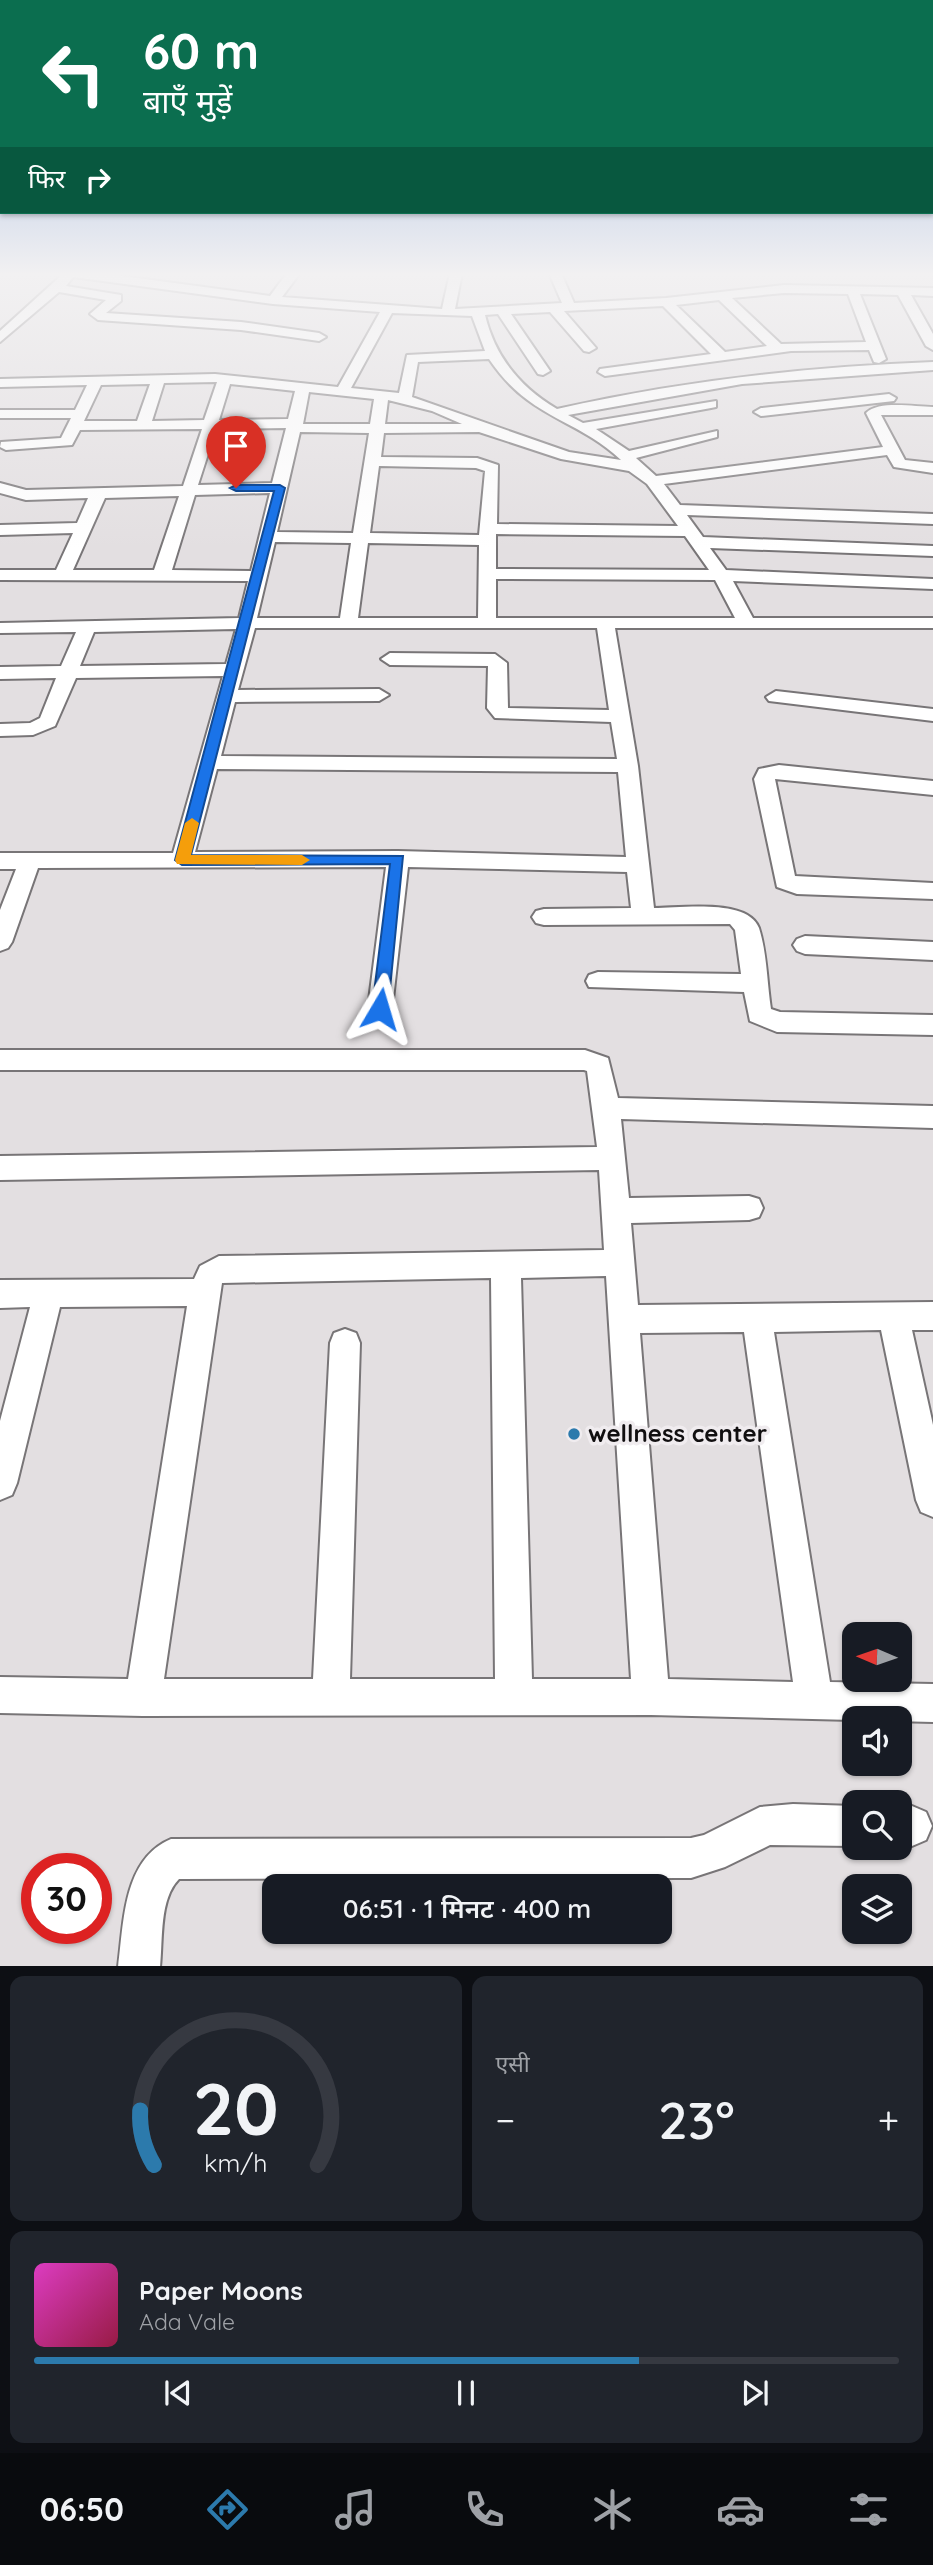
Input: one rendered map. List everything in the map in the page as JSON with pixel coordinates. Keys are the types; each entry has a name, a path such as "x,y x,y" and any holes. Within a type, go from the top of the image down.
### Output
{"street":[{"path":"342,392 357,365"},
{"path":"405,399 411,365"},
{"path":"501,365 525,396 554,414 605,438 653,481 721,575 747,623"},
{"path":"539,365 543,371"},
{"path":"605,372 654,365"},
{"path":"881,365 890,405"},
{"path":"554,414 610,401 694,387 807,373 933,366"},
{"path":"143,425 159,379"},
{"path":"161,577 225,379"},
{"path":"0,383 225,379 405,399 437,408 485,429 566,456 637,469"},
{"path":"6,445 65,444 96,380"},
{"path":"182,860 247,623 303,388"},
{"path":"348,622 382,396"},
{"path":"583,427 711,404"},
{"path":"890,405 873,413 902,466 933,468"},
{"path":"761,412 890,405 933,411"},
{"path":"0,414 143,425 485,429"},
{"path":"627,456 712,434"},
{"path":"653,481 892,450"},
{"path":"371,461 489,466 495,474 488,534 487,622"},
{"path":"0,488 20,495 191,488 280,488"},
{"path":"62,576 99,492"},
{"path":"675,510 933,519"},
{"path":"0,530 83,528"},
{"path":"268,537 360,538 488,534 693,537 933,551"},
{"path":"487,574 721,575 933,584"},
{"path":"0,576 258,576"},
{"path":"0,628 348,622 933,623"},
{"path":"605,623 628,766 643,917"},
{"path":"0,730 33,729 48,722 71,672 87,627"},
{"path":"390,659 495,660 498,663 497,708 502,714 620,716"},
{"path":"0,673 233,670"},
{"path":"226,696 379,695"},
{"path":"776,697 933,715"},
{"path":"208,762 628,766"},
{"path":"933,788 779,772 766,774 764,779 785,881 797,886 933,891"},
{"path":"0,861 398,859 638,865"},
{"path":"380,1009 398,859"},
{"path":"0,942 30,860"},
{"path":"544,917 731,916 740,919 747,928 759,1014 771,1022 933,1025"},
{"path":"805,945 933,951"},
{"path":"598,981 755,983"},
{"path":"0,1060 585,1060 599,1065 607,1108 616,1211 652,1697"},
{"path":"607,1108 933,1117"},
{"path":"0,1168 610,1158"},
{"path":"616,1211 749,1208"},
{"path":"506,1263 514,1698"},
{"path":"143,1698 204,1292 210,1275 219,1269 619,1263"},
{"path":"0,1294 204,1292"},
{"path":"0,1483 49,1293"},
{"path":"893,1315 933,1500"},
{"path":"625,1319 933,1316"},
{"path":"757,1318 814,1701"},
{"path":"331,1698 345,1343"},
{"path":"0,1695 143,1698 652,1697 933,1703"},
{"path":"139,1966 153,1882 162,1866 171,1860 691,1858 718,1852 746,1833 769,1825 842,1826"}],"slow traffic":[{"path":"192,823 182,860 302,860"}],"place":[{"name":"wellness center","path":"574,1434"}],"route":[{"path":"236,488 280,488 247,623 182,860 398,859 380,1009"}]}
